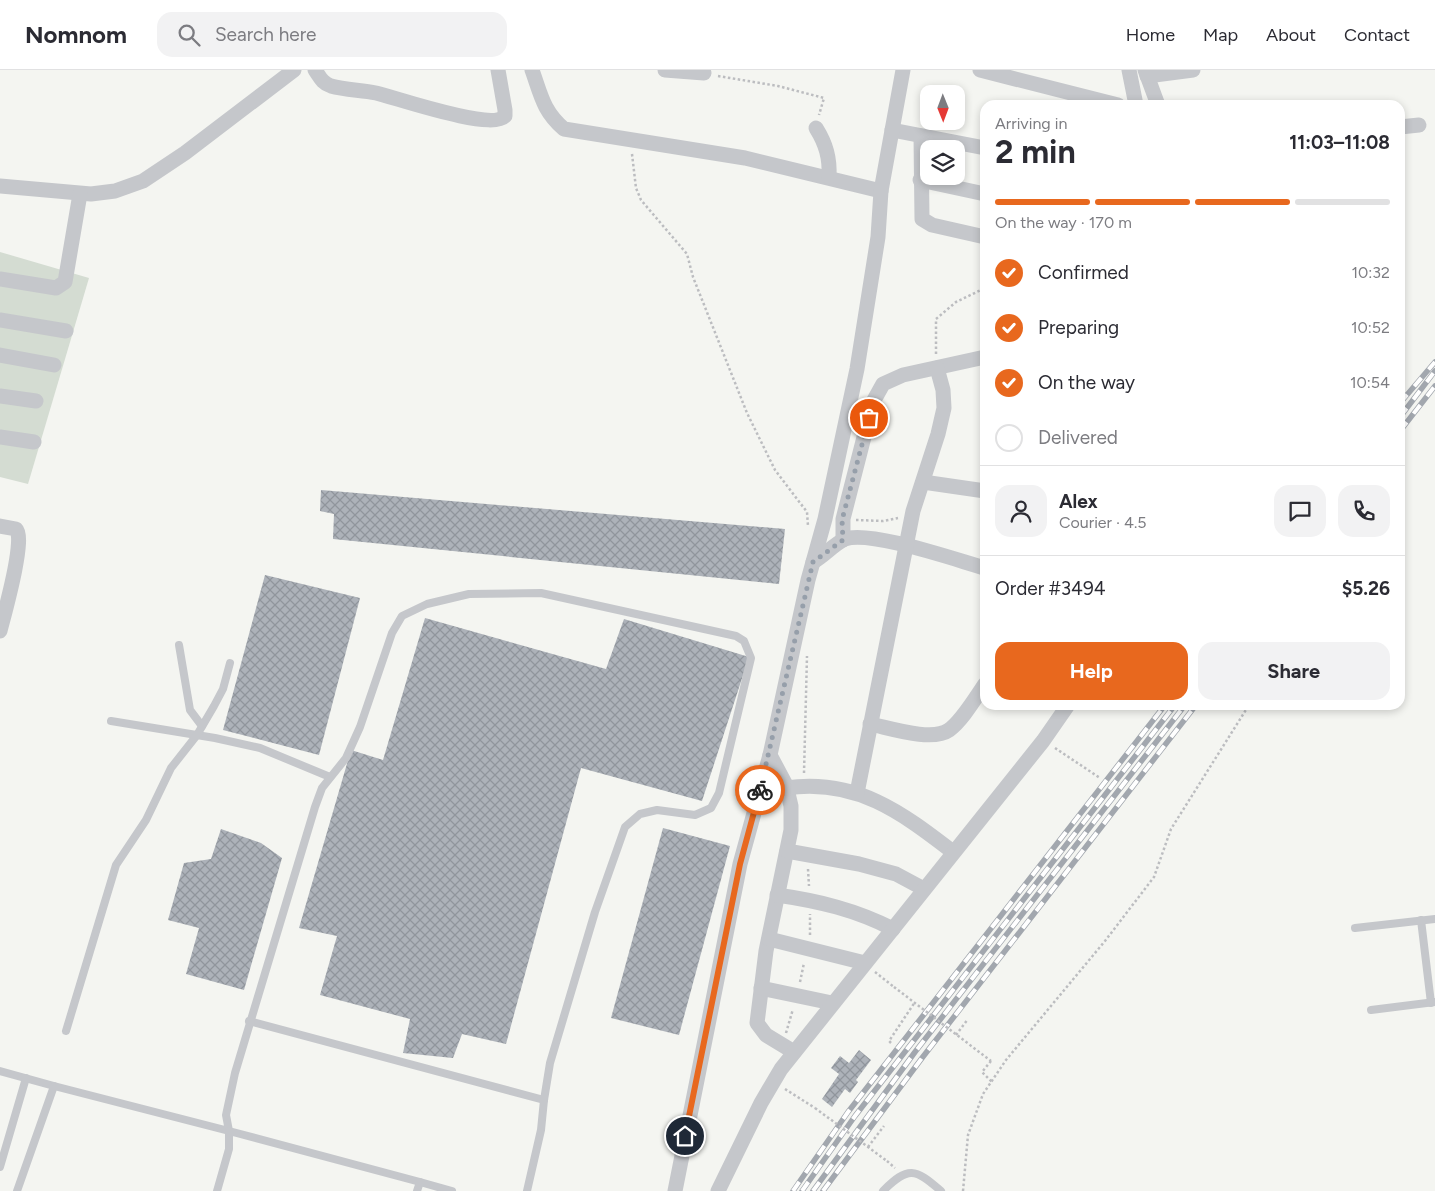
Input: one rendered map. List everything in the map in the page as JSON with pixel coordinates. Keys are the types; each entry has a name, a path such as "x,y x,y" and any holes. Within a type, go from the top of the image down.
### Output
{"street":[{"path":"315,70 322,81 330,86 377,93 462,116 497,121 505,116 498,70"},
{"path":"665,70 704,73"},
{"path":"675,1191 740,864 770,755 813,562 825,519 857,369 878,237 881,191 903,70"},
{"path":"980,70 1098,100"},
{"path":"1129,70 1135,100"},
{"path":"1156,100 1146,73 1193,70"},
{"path":"0,186 80,194 115,191 143,181 185,153 291,71"},
{"path":"536,71 545,108 564,129 745,158 881,191"},
{"path":"1405,126 1419,125"},
{"path":"816,128 828,153 829,177"},
{"path":"892,130 980,147"},
{"path":"921,136 921,140"},
{"path":"920,185 922,219 932,225 980,236"},
{"path":"943,185 980,193"},
{"path":"0,278 56,288 65,282 80,194"},
{"path":"0,320 66,331"},
{"path":"0,356 54,365"},
{"path":"843,540 842,520 873,402 883,384 903,375 980,358"},
{"path":"857,793 905,546 913,511 944,408 943,390 937,368"},
{"path":"0,396 36,401"},
{"path":"0,437 34,442"},
{"path":"923,482 980,490"},
{"path":"0,526 12,528 19,532 6,577 0,632"},
{"path":"813,562 843,540 856,537 905,546 980,567"},
{"path":"870,724 927,735 940,734 950,729 980,690"},
{"path":"718,1191 762,1102 794,1052 1044,741 1065,710"},
{"path":"770,755 779,770 786,788 790,806 791,830 768,939 757,1023 766,1035 794,1052"},
{"path":"786,788 804,785 857,793 880,801 900,812 953,852"},
{"path":"786,852 860,864 896,874 924,889"},
{"path":"778,896 835,906 865,915 893,930"},
{"path":"768,939 865,963"},
{"path":"761,988 832,1003"}],"lane":[{"path":"217,1191 229,1149 229,1131 226,1115 249,1021 315,807 322,788 346,758 360,727 392,633 402,616 427,604 469,594 541,592 718,632 744,641 751,658 719,793 711,808 695,815 657,810 640,814 625,827 595,912 550,1063 541,1130 527,1191"},
{"path":"179,645 190,710 202,726"},
{"path":"66,1031 116,865 146,820 171,768 197,735 222,689 230,663"},
{"path":"111,721 197,735 260,748 330,777"},
{"path":"1355,928 1435,919"},
{"path":"1371,1010 1433,1003 1421,920"},
{"path":"249,1021 544,1100"},
{"path":"0,1071 452,1191"},
{"path":"0,1167 26,1078"},
{"path":"17,1191 54,1086"},
{"path":"883,1191 900,1174 908,1173 924,1176 941,1191"},
{"path":"417,1191 420,1182"}],"path":[{"path":"704,73 778,86 824,98 816,128"},
{"path":"630,140 636,188 641,200 687,254 693,277 747,413 775,470 807,512 808,528"},
{"path":"937,368 936,319 956,302 980,290"},
{"path":"842,520 883,521 902,517 913,511"},
{"path":"963,1191 968,1136 983,1094 1006,1060 1106,941 1154,877 1172,829 1246,710"},
{"path":"1044,741 1100,778"},
{"path":"880,976 991,1061 982,1072 992,1082"},
{"path":"890,1042 915,1002"},
{"path":"956,1034 968,1019"},
{"path":"786,1089 887,1161"},
{"path":"868,1147 884,1126"}],"shaded area":[{"path":"0,252 89,278 28,484 0,477"}],"building":[{"path":"321,490 785,529 779,584 333,539 334,514 320,511"},
{"path":"265,575 360,598 319,755 223,730"},
{"path":"425,618 606,669 624,619 749,657 702,801 581,768 506,1044 462,1034 453,1058 403,1053 410,1019 320,995 337,936 299,928 351,750 383,760"},
{"path":"663,828 730,846 679,1035 611,1018"},
{"path":"221,829 261,843 282,858 244,990 186,974 199,928 168,920 184,863 211,859"},
{"path":"859,1050 871,1060 856,1080 858,1082 850,1093 845,1089 832,1107 822,1099 839,1074 831,1068 840,1056 849,1063"}],"railway":[{"path":"1405,397 1435,362"},
{"path":"1405,410 1435,371"},
{"path":"1405,425 1435,386"},
{"path":"793,1191 848,1112 1161,710"},
{"path":"802,1191 855,1116 1171,710"},
{"path":"813,1191 915,1052 1181,710"},
{"path":"823,1191 922,1058 1192,710"}],"way so far":[{"path":"760,790 770,755 813,562 843,540 842,520 869,418"}],"route":[{"path":"685,1136 740,864 760,790"}]}
